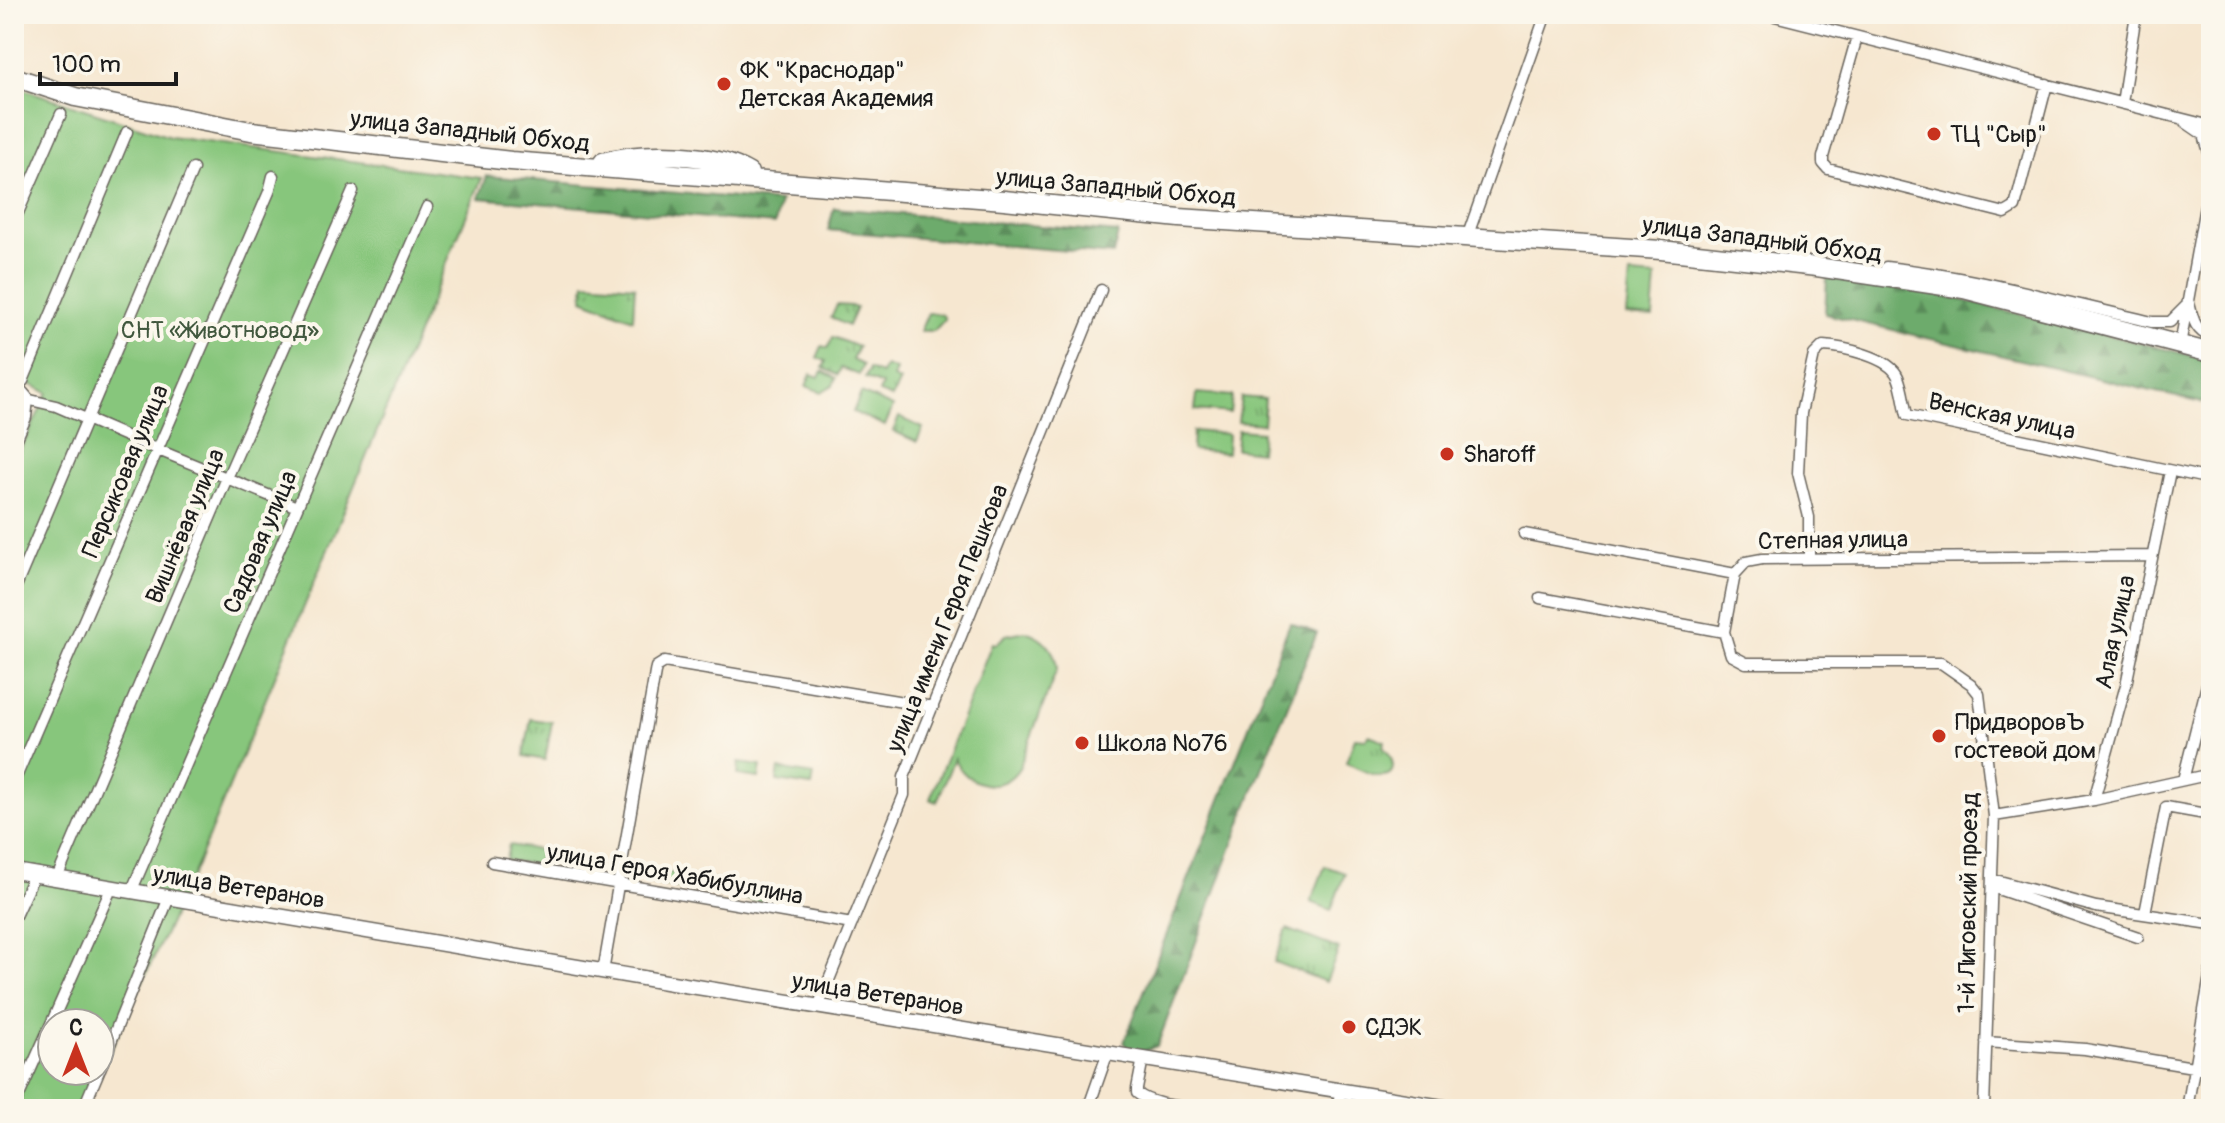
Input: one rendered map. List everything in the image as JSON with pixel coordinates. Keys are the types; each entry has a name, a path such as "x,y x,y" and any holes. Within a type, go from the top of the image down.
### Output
{"highway":[{"name":"улица Западный Обход","path":"14,69 152,106 252,125 390,143 1707,248 1886,267 2017,294 2181,340 2211,353"},
{"name":"улица Западный Обход","path":"14,77 75,97 251,131 511,161 1179,218 1661,250 1817,267 1964,289 2181,340 2211,340"}],"street":[{"path":"1470,229 1546,14"},
{"path":"1767,14 2211,126"},
{"path":"2122,103 2136,14"},
{"path":"1857,37 1823,157 1828,169 1843,173 2005,213 2011,211 2015,207 2047,84"},
{"path":"14,222 61,114"},
{"path":"2176,117 2204,135 2211,159"},
{"path":"127,132 23,381 15,385 26,399 88,418 297,507"},
{"path":"14,591 193,169"},
{"path":"2181,340 2211,173"},
{"name":"Персиковая улица","path":"14,782 269,192 273,176"},
{"name":"Вишнёвая улица","path":"57,878 353,191"},
{"name":"Садовая улица","path":"131,892 427,207"},
{"path":"1886,267 1939,273 2005,286 2152,322 2170,322 2189,303"},
{"name":"улица имени Героя Пешкова","path":"818,1007 904,795 904,777 1101,290"},
{"path":"2189,303 2193,322 2211,340"},
{"name":"Венская улица","path":"1809,559 1809,517 1798,473 1801,413 1814,355 1823,346 1841,347 1885,363 1898,374 1907,415 2211,479"},
{"path":"14,440 24,417 26,399"},
{"name":"Алая улица","path":"2094,800 2126,685 2170,471"},
{"name":"Степная улица","path":"1524,534 1735,574 1746,562 1754,560 2151,556"},
{"path":"1540,598 1724,632 1735,574"},
{"name":"1-й Лиговский проезд","path":"1724,632 1731,655 1746,663 1941,663 1971,684 1979,694 1994,816 1984,1109"},
{"path":"603,972 659,663 933,707"},
{"path":"2183,780 2211,669"},
{"path":"1994,816 2094,800 2211,774"},
{"path":"2145,913 2166,807 2211,815"},
{"name":"улица Героя Хабибуллина","path":"492,862 852,924"},
{"path":"14,871 131,892"},
{"path":"14,918 34,875"},
{"path":"1992,883 2096,907 2211,924"},
{"path":"1992,883 2138,937"},
{"path":"14,1107 111,889"},
{"name":"улица Ветеранов","path":"131,892 604,976 1107,1054"},
{"name":"улица Ветеранов","path":"131,892 1142,1061 1455,1109"},
{"path":"116,1030 168,900"},
{"path":"2187,1109 2211,970"},
{"path":"1986,1042 2085,1049 2211,1070"},
{"path":"1088,1109 1107,1054"},
{"path":"1142,1061 1137,1089 1140,1096 1202,1109"},
{"path":"83,1109 93,1087"},
{"path":"1337,1109 1340,1091"},
{"name":"улица Ветеранов","path":"1340,1091 1435,1109"}],"green space":[{"name":"СНТ «Животновод»","path":"14,86 170,137 482,178 196,867 116,1038 116,1007 36,1007 36,1087 93,1087 83,1109 14,1109 14,463 48,393 14,376"},
{"path":"487,176 780,202 775,224 479,198"},
{"path":"834,208 1118,233 1113,255 828,230"},
{"path":"1630,275 1656,277 1653,317 1626,315"},
{"path":"1827,278 1949,297 2211,360 2211,405 1825,314"},
{"path":"585,282 635,286 633,319 583,299"},
{"path":"837,305 856,308 848,326 831,318"},
{"path":"928,313 942,314 945,319 934,331 920,331"},
{"path":"833,337 858,347 852,360 863,365 859,375 841,368 838,375 823,368 826,361 817,358 822,346 828,348"},
{"path":"885,366 896,370 893,378 900,381 892,398 879,393 882,385 865,378 869,369 881,374"},
{"path":"822,371 836,378 833,385 821,392 806,386 811,374 819,377"},
{"path":"861,393 893,407 885,426 853,412"},
{"path":"1197,393 1232,396 1230,413 1195,410"},
{"path":"1241,397 1265,399 1263,424 1238,422"},
{"path":"899,417 923,428 917,442 893,431"},
{"path":"1238,430 1262,432 1260,452 1236,449"},
{"path":"1193,431 1228,434 1227,453 1192,450"},
{"path":"1290,623 1317,633 1253,791 1157,1046 1131,1056 1124,1042"},
{"path":"1025,631 1047,644 1054,655 1057,669 1019,768 1003,782 984,784 966,775 954,758 937,802 930,799 992,643 996,644 1006,635"},
{"path":"531,719 552,722 545,760 524,756"},
{"path":"1369,735 1385,741 1383,747 1393,764 1388,775 1373,775 1346,762 1355,738 1366,739"},
{"path":"739,763 761,766 759,778 738,775"},
{"path":"779,769 814,775 812,786 777,781"},
{"path":"509,845 540,850 538,865 506,860"},
{"path":"1325,866 1345,873 1331,910 1311,902"},
{"path":"654,870 763,888 761,902 651,883"},
{"path":"1287,929 1339,949 1326,982 1274,962"}],"place":[{"name":"ФК \"Краснодар\" Детская Академия","path":"724,84"},
{"name":"ТЦ \"Сыр\"","path":"1934,134"},
{"name":"Sharoff","path":"1447,454"},
{"name":"ПридворовЪ гостевой дом","path":"1939,736"},
{"name":"Школа №76","path":"1082,743"},
{"name":"СДЭК","path":"1349,1027"}]}
